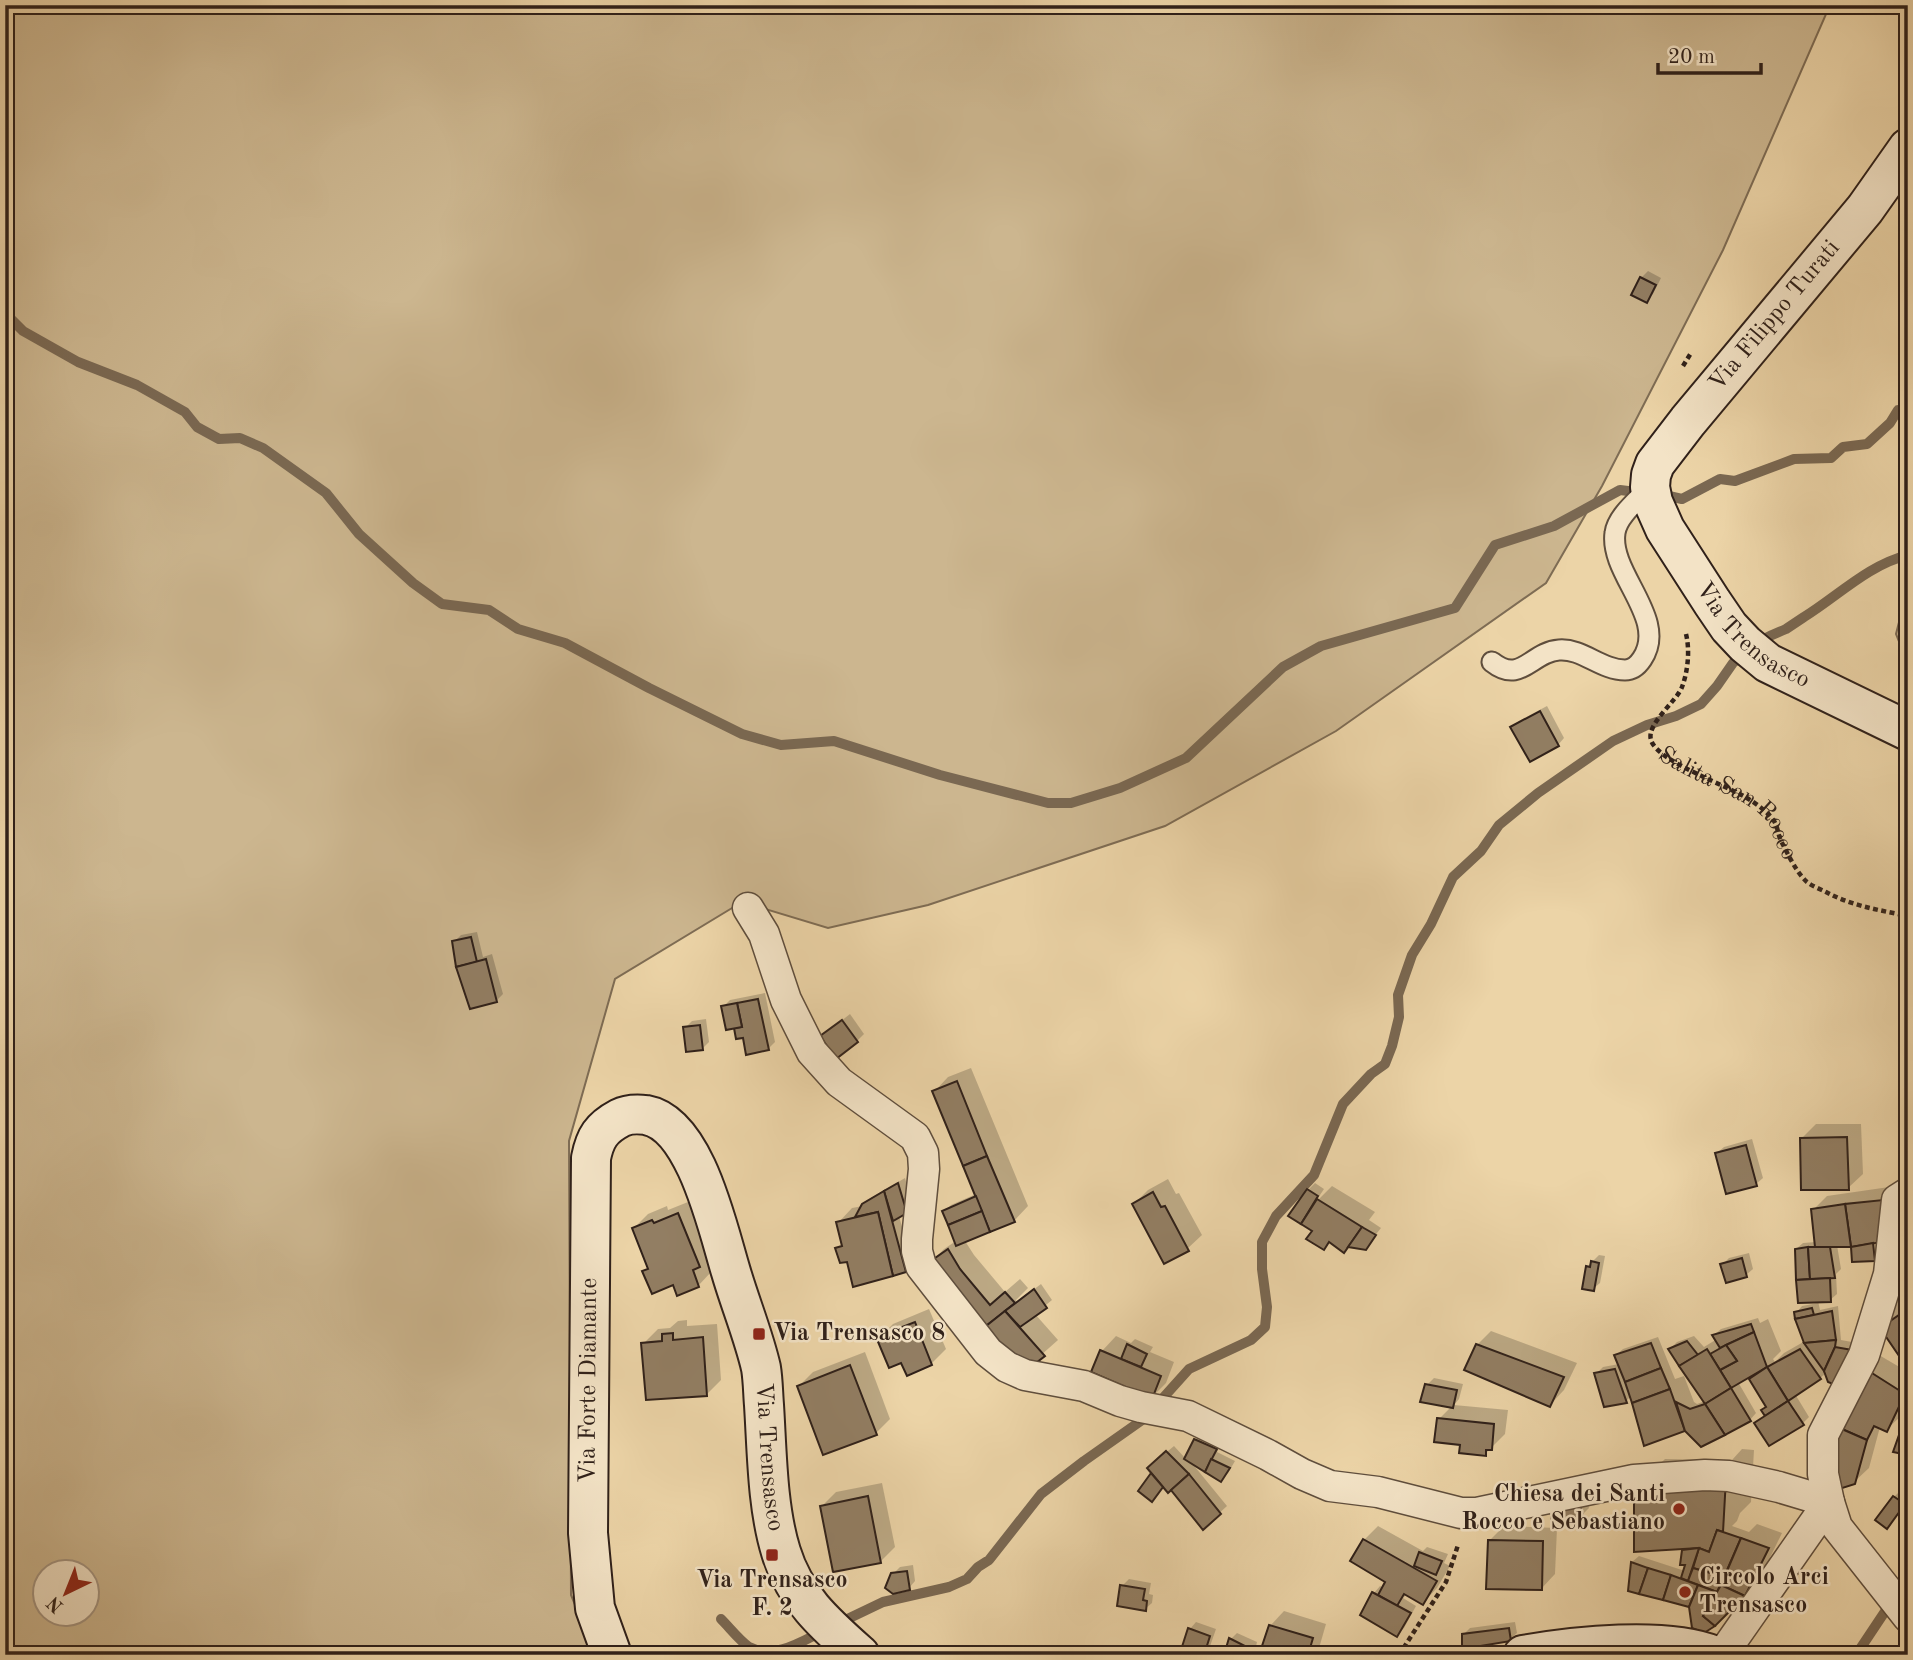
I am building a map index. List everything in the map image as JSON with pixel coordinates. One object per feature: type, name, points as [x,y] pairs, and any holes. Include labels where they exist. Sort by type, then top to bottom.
[{"type":"main road","name":"Via Filippo Turati","points":[[1641,497],[1656,464],[1688,421],[1865,209],[1908,148]]},
{"type":"main road","name":"Via Trensasco","points":[[1641,497],[1653,502],[1665,529],[1718,611],[1745,644],[1768,663],[1908,731]]},
{"type":"main road","name":"Via Trensasco","points":[[624,1115],[652,1116],[664,1124],[684,1143],[701,1176],[761,1369],[773,1520],[781,1552],[793,1581],[810,1607],[860,1655]]},
{"type":"main road","name":"Via Forte Diamante","points":[[612,1655],[595,1608],[588,1533],[591,1158],[594,1142],[603,1130],[624,1115]]},
{"type":"main road","points":[[1523,1655],[1611,1646],[1662,1645],[1713,1655]]},
{"type":"street","points":[[748,908],[764,934],[786,1000],[812,1052],[839,1082],[915,1137],[923,1153],[924,1168],[917,1239],[921,1266],[988,1352],[1007,1367],[1025,1375],[1084,1386],[1141,1407],[1188,1416],[1330,1486],[1378,1492],[1461,1513],[1477,1513],[1634,1480],[1705,1475],[1729,1476],[1829,1502]]},
{"type":"street","points":[[1908,1193],[1897,1200],[1889,1274],[1864,1355],[1823,1436],[1823,1474],[1837,1527],[1908,1617]]},
{"type":"street","points":[[1722,1655],[1829,1502]]},
{"type":"lane","points":[[1492,662],[1507,671],[1516,670],[1557,650],[1576,653],[1607,667],[1625,670],[1634,668],[1642,660],[1648,648],[1646,620],[1615,542],[1615,531],[1621,519],[1641,497]]},
{"type":"path","name":"Salita San Rocco","points":[[1685,629],[1688,655],[1683,685],[1650,731],[1650,740],[1654,747],[1663,756],[1748,798],[1762,808],[1775,822],[1779,839],[1808,883],[1843,901],[1864,908],[1908,916]]},
{"type":"path","points":[[1399,1655],[1446,1582],[1457,1547],[1477,1513]]},
{"type":"shaded area","points":[[5,5],[1830,5],[1723,250],[1602,486],[1546,583],[1336,731],[1165,826],[928,905],[828,928],[742,902],[615,979],[569,1141],[571,1595],[596,1655],[5,1655]]},
{"type":"shaded area","points":[[1908,587],[1908,664],[1896,634]]},
{"type":"building","points":[[1640,277],[1656,285],[1647,303],[1631,295]]},
{"type":"building","points":[[1540,711],[1559,746],[1530,762],[1510,727]]},
{"type":"building","points":[[471,937],[477,962],[456,967],[452,941]]},
{"type":"building","points":[[486,959],[497,1002],[470,1009],[456,967]]},
{"type":"building","points":[[758,999],[769,1050],[746,1055],[743,1038],[736,1039],[734,1028],[742,1027],[737,1003]]},
{"type":"building","points":[[737,1003],[742,1027],[726,1030],[721,1006]]},
{"type":"building","points":[[842,1020],[858,1042],[836,1059],[820,1036]]},
{"type":"building","points":[[700,1025],[703,1050],[686,1052],[683,1027]]},
{"type":"building","points":[[957,1081],[987,1156],[963,1166],[932,1091]]},
{"type":"building","points":[[1847,1137],[1849,1190],[1801,1190],[1800,1138]]},
{"type":"building","points":[[1746,1145],[1757,1186],[1726,1194],[1715,1153]]},
{"type":"building","points":[[987,1156],[1015,1222],[990,1232],[963,1166]]},
{"type":"building","points":[[898,1183],[907,1213],[893,1221],[884,1191]]},
{"type":"building","points":[[1307,1189],[1318,1196],[1301,1224],[1288,1216]]},
{"type":"building","points":[[884,1191],[906,1272],[893,1276],[878,1212],[855,1217],[862,1204]]},
{"type":"building","points":[[1153,1192],[1161,1207],[1165,1206],[1189,1251],[1164,1264],[1132,1204]]},
{"type":"building","points":[[976,1196],[982,1211],[948,1225],[942,1211]]},
{"type":"building","points":[[1317,1199],[1362,1227],[1344,1253],[1329,1242],[1324,1250],[1306,1239],[1312,1231],[1301,1224]]},
{"type":"building","points":[[1883,1200],[1882,1242],[1851,1247],[1845,1204]]},
{"type":"building","points":[[1845,1204],[1851,1247],[1815,1247],[1811,1209]]},
{"type":"building","points":[[982,1211],[990,1232],[956,1246],[948,1225]]},
{"type":"building","points":[[878,1212],[893,1276],[853,1287],[847,1262],[840,1263],[835,1248],[842,1246],[836,1222]]},
{"type":"building","points":[[678,1213],[700,1267],[693,1270],[699,1287],[677,1296],[673,1285],[652,1294],[642,1271],[648,1269],[632,1228]]},
{"type":"building","points":[[1362,1227],[1376,1235],[1366,1250],[1348,1247]]},
{"type":"building","points":[[1873,1243],[1875,1261],[1852,1262],[1851,1247]]},
{"type":"building","points":[[1808,1247],[1810,1279],[1796,1280],[1795,1249]]},
{"type":"building","points":[[1808,1247],[1830,1247],[1835,1278],[1810,1279]]},
{"type":"building","points":[[948,1249],[960,1269],[990,1305],[1005,1292],[1015,1303],[981,1330],[928,1263]]},
{"type":"building","points":[[1742,1258],[1747,1277],[1726,1283],[1720,1264]]},
{"type":"building","points":[[1591,1261],[1599,1263],[1594,1291],[1582,1289],[1586,1266],[1590,1267]]},
{"type":"building","points":[[1830,1278],[1831,1302],[1798,1303],[1796,1280]]},
{"type":"building","points":[[1034,1289],[1047,1308],[1020,1327],[1005,1311]]},
{"type":"building","points":[[1812,1308],[1814,1315],[1795,1319],[1794,1312]]},
{"type":"building","points":[[1005,1311],[1045,1356],[1032,1366],[1013,1367],[981,1330]]},
{"type":"building","points":[[1832,1311],[1836,1340],[1804,1343],[1795,1319]]},
{"type":"building","points":[[1899,1315],[1908,1329],[1908,1369],[1880,1328]]},
{"type":"building","points":[[915,1322],[932,1365],[907,1376],[901,1363],[889,1368],[876,1337]]},
{"type":"building","points":[[1751,1324],[1754,1332],[1720,1348],[1712,1335]]},
{"type":"building","points":[[1754,1332],[1767,1367],[1731,1388],[1720,1370],[1737,1361],[1726,1345]]},
{"type":"building","points":[[673,1333],[673,1340],[703,1337],[707,1396],[646,1400],[641,1343],[662,1341],[662,1334]]},
{"type":"building","points":[[1836,1340],[1835,1347],[1824,1371],[1804,1343]]},
{"type":"building","points":[[1687,1341],[1698,1355],[1679,1366],[1668,1349]]},
{"type":"building","points":[[1651,1343],[1661,1368],[1625,1382],[1614,1355]]},
{"type":"building","points":[[1127,1344],[1147,1354],[1141,1367],[1121,1359]]},
{"type":"building","points":[[1476,1344],[1564,1377],[1550,1407],[1464,1370]]},
{"type":"building","points":[[1726,1345],[1737,1361],[1720,1370],[1710,1354]]},
{"type":"building","points":[[1835,1347],[1858,1351],[1838,1386],[1828,1382],[1824,1371]]},
{"type":"building","points":[[1707,1349],[1731,1388],[1705,1404],[1679,1366]]},
{"type":"building","points":[[1800,1349],[1821,1379],[1788,1401],[1767,1367]]},
{"type":"building","points":[[1100,1350],[1161,1376],[1152,1399],[1091,1372]]},
{"type":"building","points":[[850,1365],[877,1435],[823,1455],[797,1386]]},
{"type":"building","points":[[1767,1367],[1788,1401],[1765,1416],[1761,1410],[1766,1407],[1749,1379]]},
{"type":"building","points":[[1661,1368],[1670,1389],[1632,1403],[1625,1382]]},
{"type":"building","points":[[1864,1368],[1905,1394],[1887,1432],[1874,1426],[1867,1440],[1835,1426]]},
{"type":"building","points":[[1615,1369],[1627,1403],[1604,1407],[1594,1373]]},
{"type":"building","points":[[1425,1384],[1457,1390],[1453,1408],[1420,1402]]},
{"type":"building","points":[[1731,1388],[1751,1421],[1725,1435],[1705,1404]]},
{"type":"building","points":[[1670,1389],[1685,1431],[1644,1446],[1632,1403]]},
{"type":"building","points":[[1788,1401],[1804,1425],[1769,1446],[1754,1423]]},
{"type":"building","points":[[1676,1402],[1690,1409],[1705,1404],[1725,1435],[1701,1447],[1685,1431]]},
{"type":"building","points":[[1437,1418],[1494,1424],[1492,1450],[1486,1450],[1486,1456],[1459,1453],[1460,1445],[1434,1442]]},
{"type":"building","points":[[1905,1418],[1908,1419],[1908,1455],[1893,1452]]},
{"type":"building","points":[[1835,1426],[1867,1440],[1855,1484],[1836,1490]]},
{"type":"building","points":[[1194,1439],[1217,1449],[1205,1472],[1184,1459]]},
{"type":"building","points":[[1166,1451],[1189,1474],[1168,1493],[1147,1468]]},
{"type":"building","points":[[1211,1459],[1230,1468],[1221,1482],[1205,1472]]},
{"type":"building","points":[[1151,1473],[1163,1487],[1152,1502],[1138,1491]]},
{"type":"building","points":[[1189,1474],[1221,1514],[1203,1530],[1171,1490]]},
{"type":"building","name":"Chiesa dei Santi Rocco e Sebastiano","points":[[1726,1478],[1723,1532],[1717,1530],[1709,1552],[1699,1548],[1634,1552],[1634,1487]]},
{"type":"building","points":[[868,1496],[881,1563],[833,1572],[820,1506]]},
{"type":"building","points":[[1893,1496],[1905,1504],[1887,1529],[1875,1520]]},
{"type":"building","points":[[1578,1498],[1583,1516],[1552,1521],[1549,1504]]},
{"type":"building","points":[[1717,1530],[1741,1538],[1724,1577],[1693,1568],[1699,1548],[1709,1552]]},
{"type":"building","points":[[1741,1538],[1769,1548],[1745,1596],[1721,1585]]},
{"type":"building","points":[[1363,1539],[1437,1581],[1423,1605],[1404,1594],[1397,1606],[1378,1595],[1385,1582],[1350,1561]]},
{"type":"building","points":[[1488,1540],[1543,1541],[1542,1590],[1486,1589]]},
{"type":"building","points":[[1699,1548],[1688,1581],[1681,1578],[1685,1565],[1680,1565],[1682,1550]]},
{"type":"building","points":[[1419,1552],[1442,1561],[1436,1575],[1414,1566]]},
{"type":"building","points":[[1631,1562],[1648,1568],[1639,1594],[1628,1591]]},
{"type":"building","points":[[1648,1568],[1671,1575],[1663,1600],[1639,1594]]},
{"type":"building","points":[[1693,1568],[1724,1577],[1717,1592],[1688,1581]]},
{"type":"building","points":[[907,1571],[910,1590],[893,1594],[885,1588],[891,1573]]},
{"type":"building","points":[[1671,1575],[1698,1585],[1689,1607],[1663,1600]]},
{"type":"building","points":[[1120,1585],[1145,1589],[1143,1600],[1147,1601],[1146,1611],[1117,1606]]},
{"type":"building","points":[[1698,1585],[1717,1592],[1703,1616],[1715,1626],[1704,1633],[1692,1628],[1689,1607]]},
{"type":"building","points":[[1721,1585],[1745,1596],[1715,1626],[1703,1616]]},
{"type":"building","points":[[1372,1592],[1411,1613],[1397,1637],[1360,1615]]},
{"type":"building","points":[[1269,1625],[1313,1638],[1308,1655],[1259,1655]]},
{"type":"building","points":[[1188,1628],[1210,1636],[1204,1655],[1180,1653]]},
{"type":"building","points":[[1509,1628],[1511,1641],[1462,1649],[1462,1634]]},
{"type":"building","points":[[1229,1638],[1251,1649],[1250,1655],[1224,1655]]},
{"type":"waterway","points":[[5,313],[23,331],[78,362],[137,385],[185,412],[197,427],[219,439],[240,438],[263,448],[326,493],[359,534],[413,583],[442,604],[489,610],[518,629],[565,643],[742,734],[781,745],[834,741],[940,775],[1048,803],[1071,803],[1120,788],[1186,758],[1283,667],[1321,646],[1455,608],[1495,545],[1554,526],[1620,490],[1644,493]]},
{"type":"waterway","points":[[1660,494],[1682,499],[1720,479],[1735,481],[1794,459],[1831,458],[1843,447],[1867,444],[1890,423],[1898,410],[1908,410]]},
{"type":"waterway","points":[[1757,644],[1817,609],[1866,573],[1908,555]]},
{"type":"waterway","points":[[837,1624],[883,1602],[949,1587],[967,1579],[989,1560],[1041,1494],[1145,1418],[1189,1369],[1251,1340],[1265,1327],[1267,1307],[1262,1242],[1276,1216],[1314,1175],[1343,1104],[1371,1074],[1385,1064],[1399,1017],[1398,995],[1412,955],[1431,924],[1453,877],[1481,851],[1499,825],[1538,793],[1613,741],[1701,704],[1733,663],[1744,654]]},
{"type":"waterway","points":[[1856,1655],[1886,1610],[1896,1607]]},
{"type":"waterway","points":[[721,1619],[749,1647],[768,1652],[787,1648],[823,1631]]},
{"type":"place","name":"Via Trensasco 8","points":[[759,1334]]},
{"type":"place","name":"Chiesa dei Santi Rocco e Sebastiano","points":[[1679,1509]]},
{"type":"place","name":"Via Trensasco F. 2","points":[[772,1555]]},
{"type":"place","name":"Circolo Arci Trensasco","points":[[1685,1592]]}]
